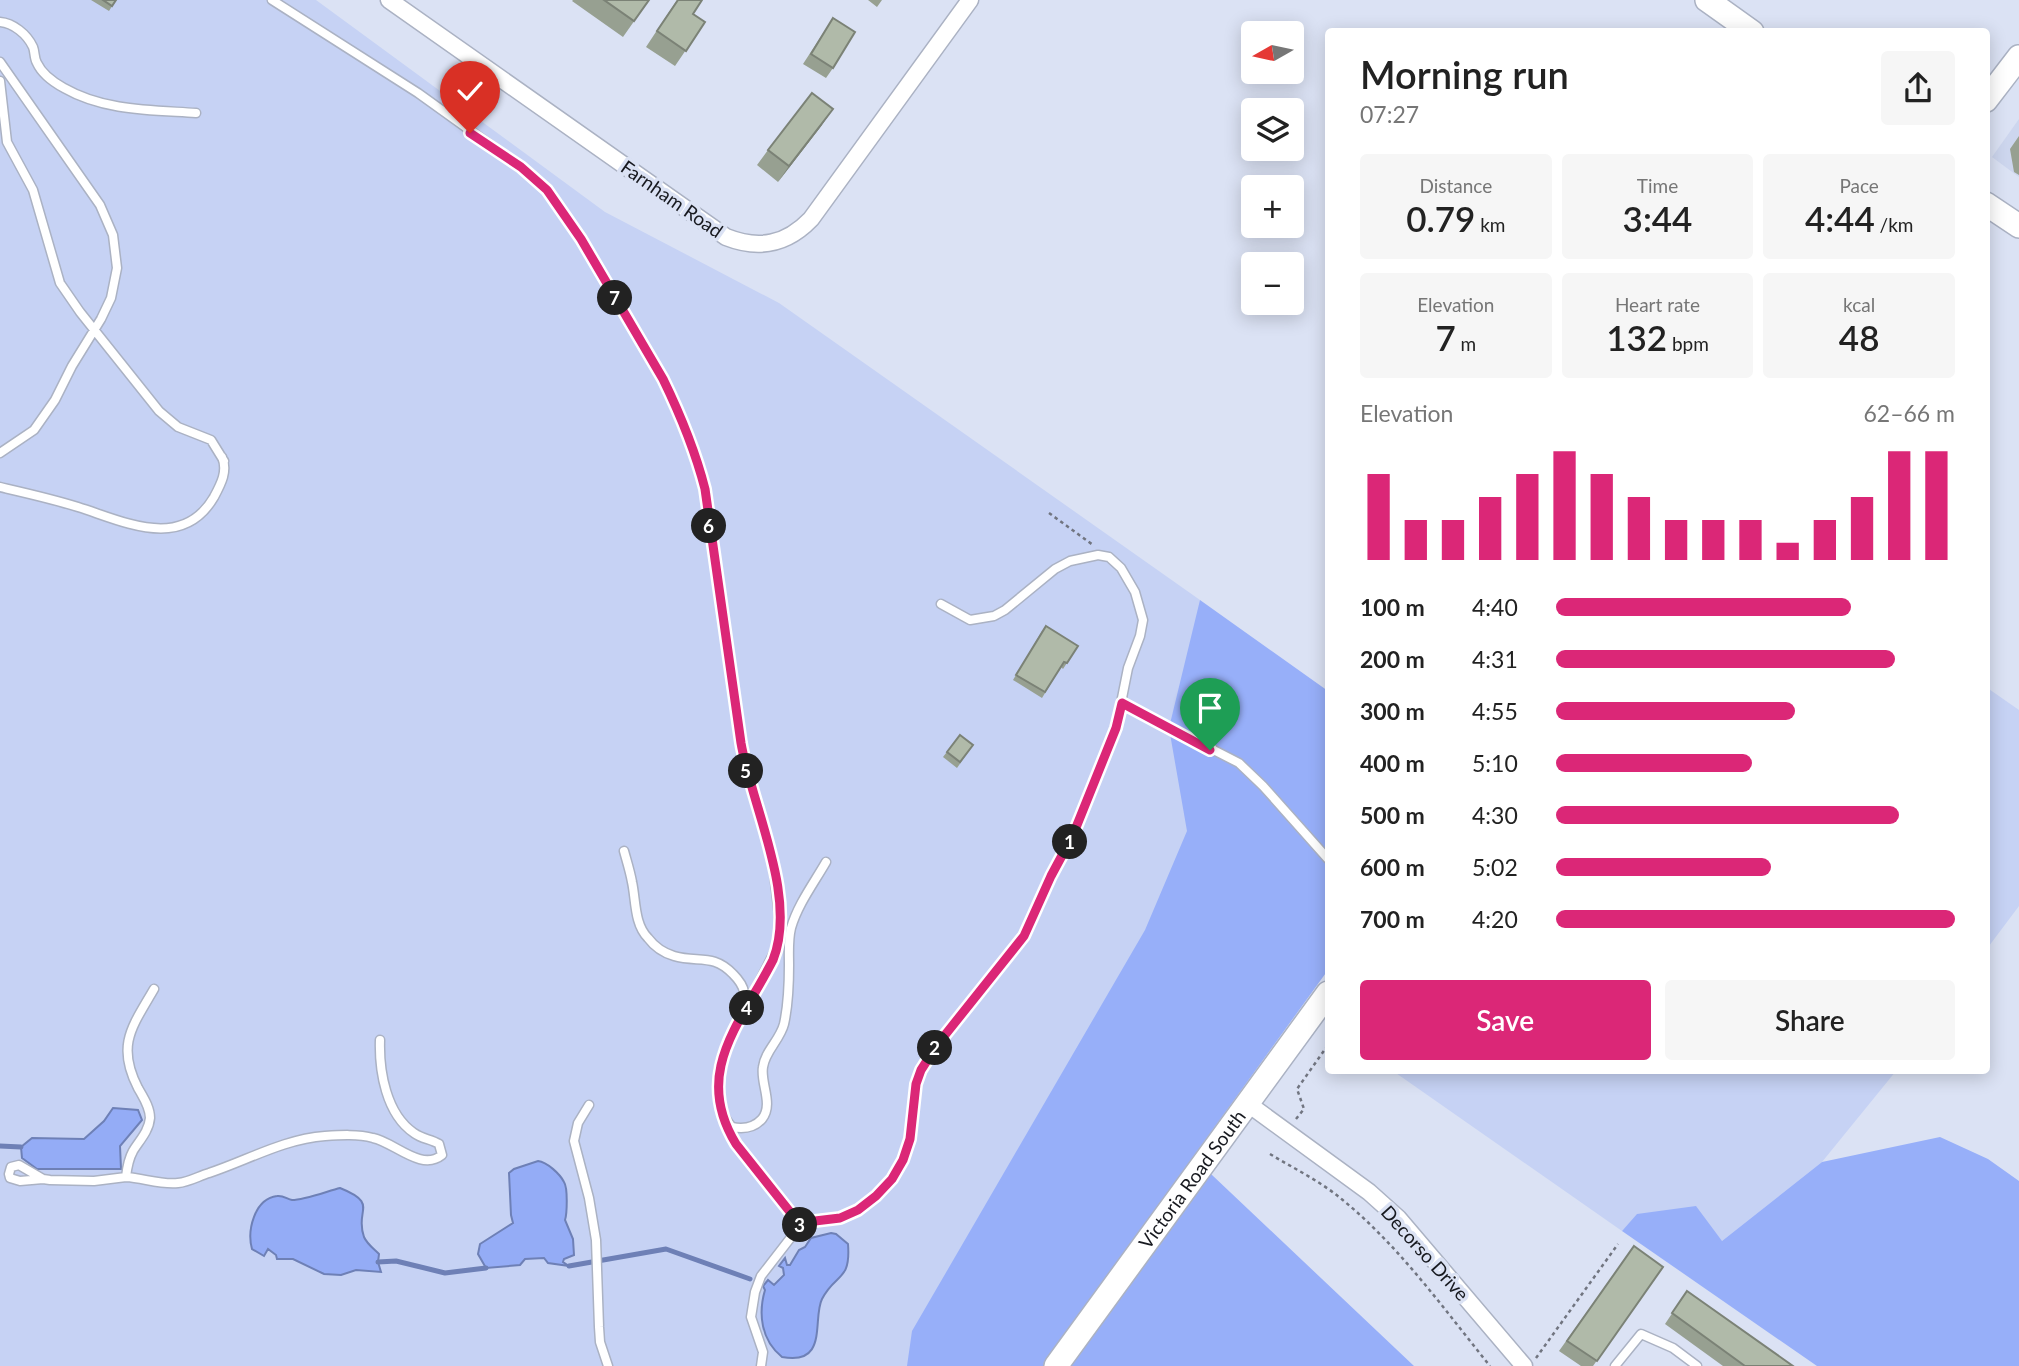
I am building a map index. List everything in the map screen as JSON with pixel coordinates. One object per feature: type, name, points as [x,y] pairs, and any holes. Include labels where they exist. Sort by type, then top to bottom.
[{"type":"main road","points":[[1707,0],[1746,28]]},
{"type":"main road","points":[[1990,95],[2019,58]]},
{"type":"main road","points":[[1990,207],[2019,226]]},
{"type":"main road","name":"Victoria Road South","points":[[1056,1366],[1325,997]]},
{"type":"street","name":"Farnham Road","points":[[389,0],[726,237],[757,245],[772,243],[799,232],[811,219],[970,0]]},
{"type":"street","name":"Decorso Drive","points":[[1247,1103],[1369,1192],[1398,1218],[1524,1366]]},
{"type":"lane","points":[[272,0],[418,93],[470,133],[521,167],[547,190],[581,239],[675,402],[705,489],[746,769],[765,828],[777,886],[779,943],[721,1059],[718,1096],[723,1114],[732,1127],[750,1127],[761,1120],[766,1111],[762,1071],[765,1058],[775,1045],[784,1024],[791,930],[808,892],[826,862]]},
{"type":"lane","points":[[0,22],[16,27],[25,36],[33,47],[36,62],[44,75],[63,88],[89,100],[111,106],[196,113]]},
{"type":"lane","points":[[0,62],[100,205],[108,220],[116,250],[115,283],[111,298],[94,330],[42,420],[34,430],[0,453]]},
{"type":"lane","points":[[0,81],[8,142],[33,190],[55,270],[66,293],[159,411],[178,427],[211,440],[224,461]]},
{"type":"lane","points":[[0,488],[66,503],[130,525],[148,529],[166,528],[192,519],[210,504],[225,472],[224,461],[213,431]]},
{"type":"lane","points":[[761,1366],[763,1352],[751,1317],[761,1276],[802,1227],[815,1221],[840,1218],[858,1210],[892,1179],[903,1160],[910,1139],[916,1084],[921,1070],[937,1045],[1024,936],[1073,835],[1116,728],[1128,668],[1143,620],[1141,608],[1127,578],[1109,557],[1098,555],[1070,561],[1042,578],[1013,604],[994,616],[970,620],[941,604]]},
{"type":"lane","points":[[1122,703],[1239,763],[1325,856]]},
{"type":"lane","points":[[624,851],[635,907],[646,936],[674,956],[707,959],[726,967],[742,987],[745,1010]]},
{"type":"lane","points":[[125,1177],[132,1154],[150,1121],[146,1103],[128,1065],[128,1035],[155,989]]},
{"type":"lane","points":[[43,1179],[94,1181],[125,1177],[171,1183],[185,1182],[281,1144],[322,1136],[371,1137],[428,1161],[437,1159],[442,1156],[439,1144],[412,1132],[399,1118],[392,1104],[382,1077],[380,1040]]},
{"type":"lane","points":[[589,1105],[578,1123],[574,1141],[589,1198],[597,1254],[600,1342],[608,1366]]},
{"type":"lane","points":[[1615,1366],[1641,1334],[1672,1348],[1693,1365]]},
{"type":"path","points":[[1049,513],[1109,557]]},
{"type":"path","points":[[1296,1119],[1304,1109],[1297,1089],[1325,1049]]},
{"type":"path","points":[[723,1114],[736,1144],[802,1227]]},
{"type":"path","points":[[1270,1154],[1337,1195],[1367,1222],[1402,1259],[1490,1366]]},
{"type":"path","points":[[1530,1366],[1618,1244]]},
{"type":"shaded area","points":[[0,0],[316,0],[605,212],[779,303],[1200,600],[1216,826],[931,1366],[0,1366]]},
{"type":"shaded area","points":[[2019,119],[2019,177],[1992,157]]},
{"type":"shaded area","points":[[1200,600],[1325,689],[1325,974],[1193,1157],[1414,1366],[907,1366],[912,1331],[1145,930],[1187,831],[1169,728]]},
{"type":"shaded area","points":[[1990,690],[2019,710],[2019,906],[1990,945]]},
{"type":"shaded area","points":[[1397,1074],[1894,1074],[1822,1162],[1722,1241],[1638,1214],[1622,1231]]},
{"type":"shaded area","points":[[113,1108],[138,1110],[142,1120],[120,1146],[121,1169],[37,1169],[22,1158],[21,1147],[32,1138],[84,1139],[104,1121]]},
{"type":"shaded area","points":[[1940,1137],[1988,1159],[2019,1181],[2019,1366],[1817,1366],[1622,1231],[1637,1214],[1696,1206],[1722,1241],[1822,1162]]},
{"type":"shaded area","points":[[538,1161],[553,1169],[565,1185],[565,1220],[573,1239],[574,1255],[563,1262],[569,1266],[548,1263],[544,1258],[525,1259],[520,1265],[486,1268],[478,1254],[480,1244],[513,1223],[509,1173]]},
{"type":"shaded area","points":[[340,1188],[363,1203],[364,1237],[379,1254],[381,1272],[356,1270],[341,1275],[324,1274],[293,1259],[277,1259],[268,1249],[264,1256],[252,1249],[254,1217],[269,1198],[279,1196],[297,1200]]},
{"type":"shaded area","points":[[831,1233],[848,1244],[845,1271],[822,1299],[813,1348],[807,1355],[797,1358],[782,1357],[770,1343],[763,1326],[763,1286],[768,1280],[774,1285],[784,1275],[783,1268],[779,1266],[785,1258],[787,1265],[790,1265],[799,1250],[805,1247],[811,1238]]},
{"type":"building","points":[[103,0],[116,0],[112,6]]},
{"type":"building","points":[[604,0],[649,0],[634,21]]},
{"type":"building","points":[[678,0],[702,0],[693,14],[705,22],[686,51],[657,31]]},
{"type":"building","points":[[833,18],[855,32],[833,68],[811,54]]},
{"type":"building","points":[[812,93],[833,109],[789,166],[768,150]]},
{"type":"building","points":[[1046,626],[1078,646],[1045,692],[1016,675]]},
{"type":"building","points":[[960,735],[973,745],[960,762],[947,752]]},
{"type":"building","points":[[1634,1246],[1663,1267],[1597,1361],[1567,1341]]},
{"type":"building","points":[[1687,1291],[1793,1366],[1745,1366],[1672,1313]]},
{"type":"waterway","points":[[0,1146],[21,1147]]},
{"type":"waterway","points":[[569,1266],[666,1249],[750,1279]]},
{"type":"waterway","points":[[378,1262],[396,1261],[445,1273],[486,1268]]},
{"type":"route","points":[[470,133],[536,179],[560,206],[663,379],[675,402],[700,468],[741,743],[751,789],[772,855],[780,924],[779,943],[773,960],[721,1059],[718,1096],[736,1144],[802,1227],[815,1221],[840,1218],[858,1210],[892,1179],[903,1160],[910,1139],[916,1084],[921,1070],[937,1045],[1024,936],[1073,835],[1116,728],[1122,703],[1210,750]]}]
